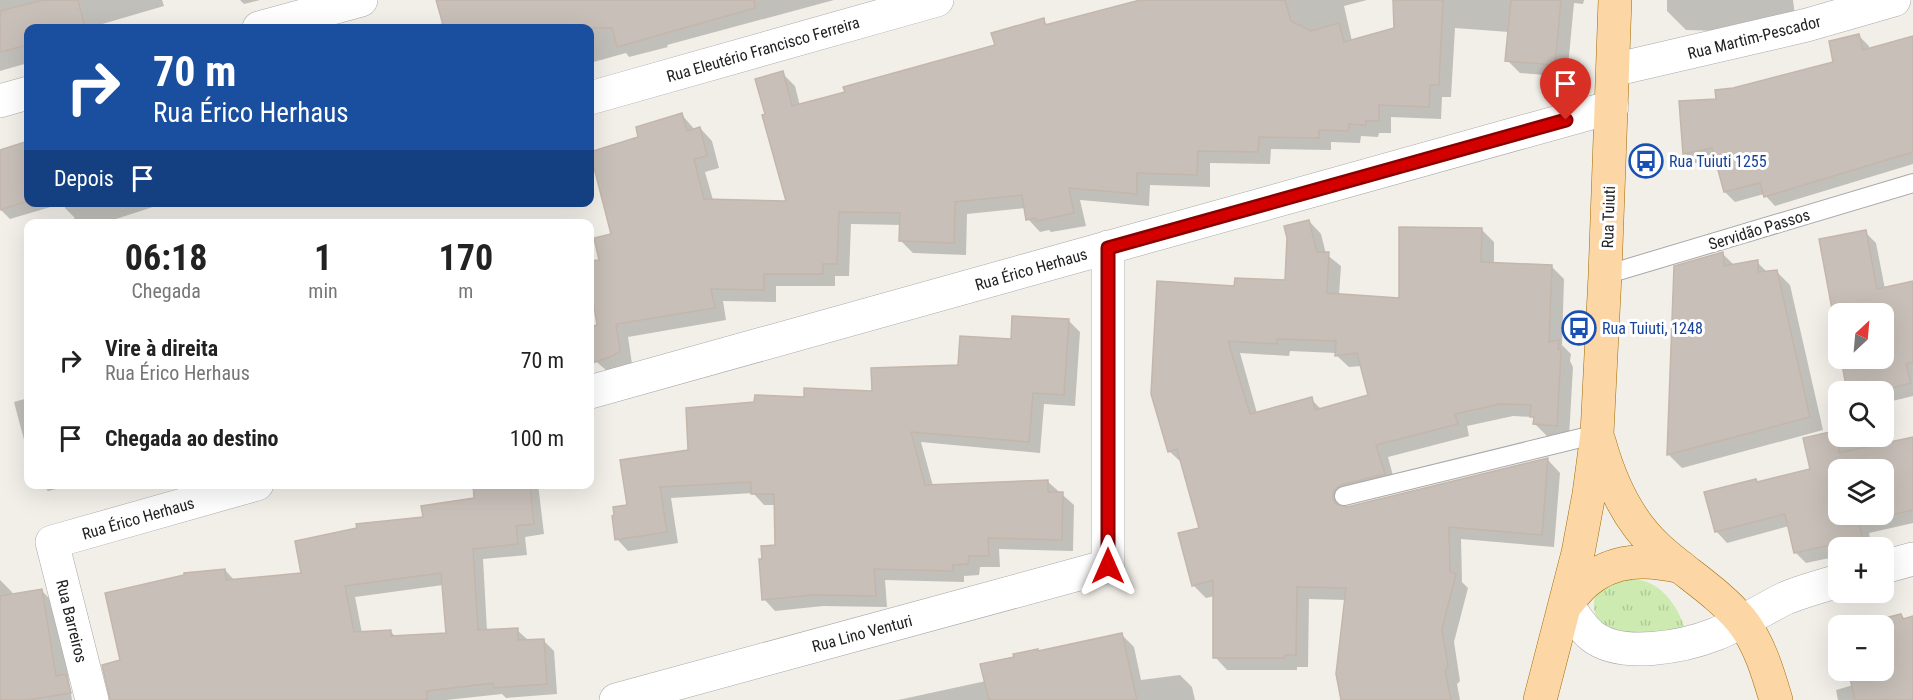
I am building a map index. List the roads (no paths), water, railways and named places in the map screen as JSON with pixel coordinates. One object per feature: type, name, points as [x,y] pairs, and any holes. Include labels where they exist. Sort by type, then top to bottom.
[{"type":"main road","name":"Rua Tuiuti","points":[[1540,700],[1567,603],[1578,553],[1597,434],[1615,0]]},
{"type":"main road","name":"Rua Tuiuti","points":[[1597,434],[1606,466],[1619,496],[1636,523],[1656,547],[1708,589],[1742,621],[1759,650],[1776,700]]},
{"type":"main road","points":[[1567,603],[1587,581],[1614,566],[1636,561],[1659,562],[1681,567]]},
{"type":"street","points":[[274,24],[361,0]]},
{"type":"street","name":"Rua Eleutério Francisco Ferreira","points":[[594,98],[937,0]]},
{"type":"street","name":"Rua Martim-Pescador","points":[[1613,70],[1807,25],[1894,0]]},
{"type":"street","points":[[0,101],[24,94]]},
{"type":"street","name":"Rua Érico Herhaus","points":[[594,391],[1612,107]]},
{"type":"street","name":"Rua Lino Venturi","points":[[616,700],[1108,566],[1108,248]]},
{"type":"street","name":"Rua Érico Herhaus","points":[[52,542],[239,489]]},
{"type":"street","name":"Rua Barreiros","points":[[52,542],[92,700]]},
{"type":"street","points":[[1894,564],[1913,559]]},
{"type":"street","points":[[1567,603],[1580,624],[1593,637],[1610,646],[1633,650],[1682,644],[1716,634],[1787,598],[1828,585]]},
{"type":"lane","name":"Servidão Passos","points":[[1605,275],[1913,183]]},
{"type":"lane","points":[[1344,496],[1597,434]]},
{"type":"place","name":"Rua Tuiuti 1255","points":[[1646,161]]},
{"type":"place","name":"Rua Tuiuti, 1248","points":[[1579,328]]}]
